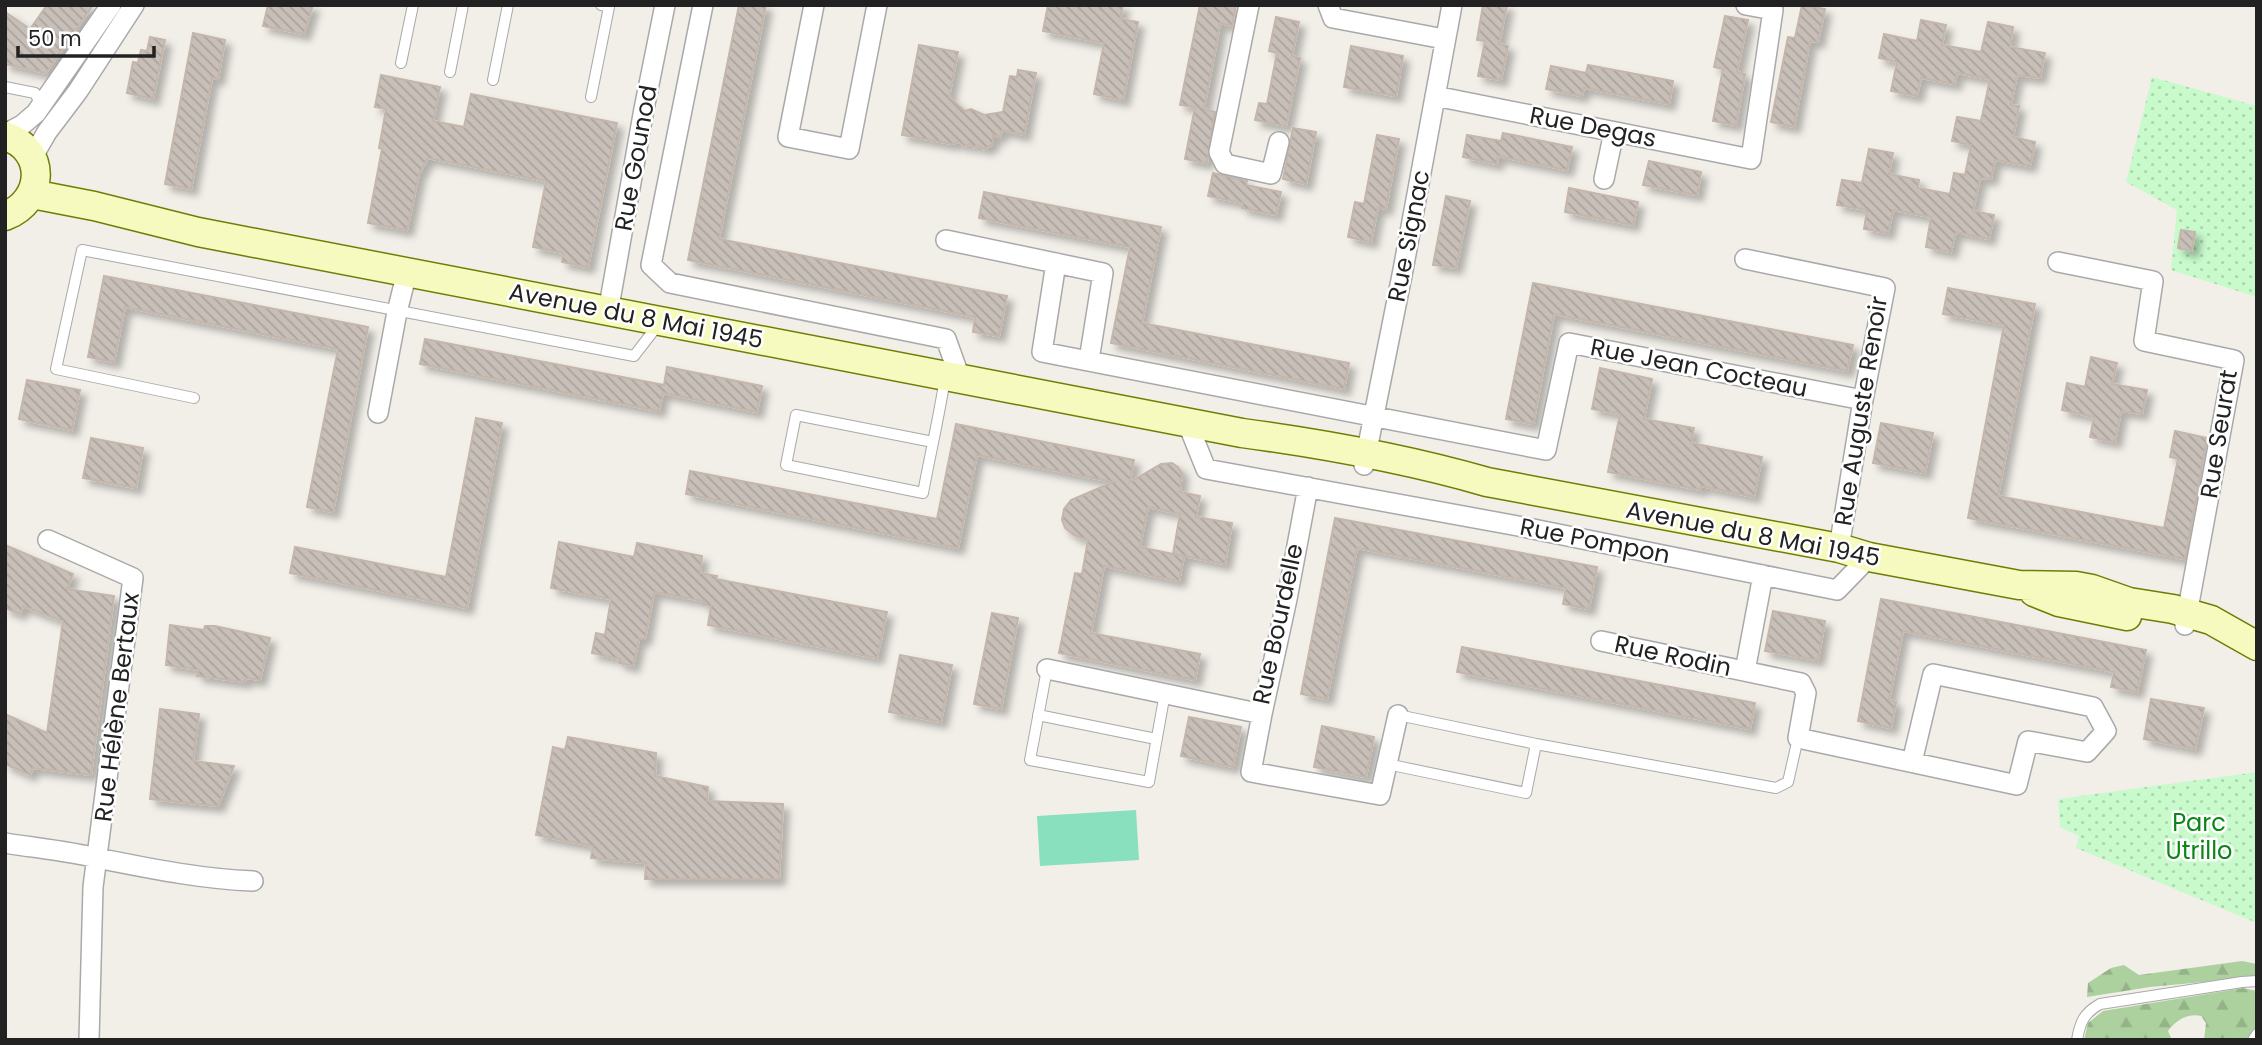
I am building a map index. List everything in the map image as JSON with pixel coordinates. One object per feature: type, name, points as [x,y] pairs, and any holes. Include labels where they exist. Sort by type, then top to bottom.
[{"type":"main road","points":[[5,135],[21,143],[32,158],[36,170],[32,194],[17,211],[5,216]]},
{"type":"main road","name":"Avenue du 8 Mai 1945","points":[[32,194],[94,206],[198,232],[1242,433],[1294,453],[1435,467],[1487,482],[1839,548],[1869,557],[2019,585],[2074,606],[2211,620],[2257,646]]},
{"type":"main road","name":"Avenue du 8 Mai 1945","points":[[2186,619],[2257,664]]},
{"type":"street","points":[[5,135],[22,125],[41,105],[111,5]]},
{"type":"street","points":[[32,158],[134,5]]},
{"type":"street","name":"Rue Gounod","points":[[608,312],[665,5]]},
{"type":"street","points":[[703,5],[651,265],[670,283],[946,339],[953,377]]},
{"type":"street","points":[[814,5],[788,137],[849,149],[877,5]]},
{"type":"street","points":[[1249,5],[1219,152],[1224,164],[1271,174],[1279,142]]},
{"type":"street","points":[[1328,5],[1333,18],[1444,39]]},
{"type":"street","name":"Rue Signac","points":[[1365,460],[1452,5]]},
{"type":"street","name":"Rue Degas","points":[[1435,96],[1751,159],[1773,10],[1746,5]]},
{"type":"street","points":[[1604,179],[1614,132]]},
{"type":"street","points":[[946,240],[1103,273],[1089,360]]},
{"type":"street","name":"Rue Auguste Renoir","points":[[1745,259],[1885,288],[1863,400],[1839,548]]},
{"type":"street","name":"Rue Seurat","points":[[2058,262],[2153,281],[2144,341],[2234,360],[2186,619]]},
{"type":"street","points":[[1056,263],[1042,352],[1374,416]]},
{"type":"street","points":[[379,413],[407,272]]},
{"type":"street","name":"Rue Jean Cocteau","points":[[1374,416],[1546,450],[1569,343],[1863,400]]},
{"type":"street","name":"Rue Pompon","points":[[1187,422],[1206,469],[1837,590],[1869,557]]},
{"type":"street","name":"Rue Bourdelle","points":[[1047,669],[1262,714],[1308,487]]},
{"type":"street","name":"Rue Hélène Bertaux","points":[[48,540],[134,578],[93,887],[89,1040]]},
{"type":"street","name":"Rue Rodin","points":[[1745,671],[1763,575]]},
{"type":"street","name":"Rue Rodin","points":[[1601,641],[1801,683],[1806,693],[1798,738]]},
{"type":"street","points":[[1798,738],[2017,785],[2028,740],[2087,752],[2106,731],[2094,707],[1933,674],[1912,762]]},
{"type":"street","points":[[1262,714],[1251,772],[1380,795],[1398,715]]},
{"type":"street","points":[[5,843],[221,880],[253,881]]},
{"type":"lane","points":[[401,63],[413,5]]},
{"type":"lane","points":[[450,72],[463,5]]},
{"type":"lane","points":[[493,80],[508,5]]},
{"type":"lane","points":[[591,97],[609,7],[601,5]]},
{"type":"lane","points":[[5,87],[34,93],[41,105]]},
{"type":"lane","points":[[194,398],[55,369],[82,250],[634,356],[660,322]]},
{"type":"lane","points":[[933,442],[796,415],[786,465],[923,493],[933,442],[953,377]]},
{"type":"lane","points":[[1047,669],[1030,760],[1149,782],[1165,694]]},
{"type":"lane","points":[[1038,715],[1156,739]]},
{"type":"lane","points":[[1398,715],[1536,744],[1776,788],[1788,782],[1798,738]]},
{"type":"lane","points":[[1387,764],[1526,793],[1536,744]]},
{"type":"lane","points":[[2077,1040],[2082,1019],[2088,1011],[2100,1004],[2257,981]]},
{"type":"lane","points":[[2253,1040],[2257,1034]]},
{"type":"green space","points":[[2152,77],[2257,106],[2257,297],[2171,270],[2177,210],[2126,182]]},
{"type":"green space","name":"Parc Utrillo","points":[[2257,772],[2257,923],[2076,848],[2079,836],[2060,827],[2058,799]]},
{"type":"green space","points":[[1136,810],[1139,860],[1040,866],[1037,816]]},
{"type":"green space","points":[[2242,961],[2257,964],[2257,977],[2150,987],[2087,997],[2088,983],[2111,968],[2124,965],[2139,975]]},
{"type":"green space","points":[[2243,988],[2257,991],[2257,1026],[2247,1040],[2204,1040],[2206,1023],[2201,1016],[2196,1015],[2183,1018],[2175,1024],[2168,1031],[2171,1038],[2169,1040],[2084,1040],[2088,1023],[2103,1011]]},
{"type":"building","points":[[47,5],[93,5],[46,73],[5,64],[5,12],[30,29]]},
{"type":"building","points":[[268,5],[313,5],[304,34],[263,26]]},
{"type":"building","points":[[739,5],[766,5],[719,239],[1007,296],[999,336],[973,332],[975,317],[688,260]]},
{"type":"building","points":[[1048,5],[1123,5],[1120,19],[1138,22],[1123,100],[1094,94],[1104,43],[1043,31]]},
{"type":"building","points":[[1200,5],[1236,5],[1232,26],[1220,23],[1204,109],[1215,112],[1207,163],[1185,159],[1195,107],[1180,105]]},
{"type":"building","points":[[1483,5],[1507,5],[1499,44],[1508,46],[1501,80],[1478,76],[1485,41],[1477,40]]},
{"type":"building","points":[[1802,5],[1825,9],[1818,42],[1810,41],[1794,127],[1771,122],[1788,37],[1795,38]]},
{"type":"building","points":[[1725,16],[1748,20],[1737,72],[1745,74],[1736,125],[1713,121],[1723,69],[1714,67]]},
{"type":"building","points":[[1276,17],[1299,22],[1292,56],[1300,58],[1286,126],[1255,120],[1259,103],[1267,104],[1277,53],[1269,51]]},
{"type":"building","points":[[1921,20],[1946,25],[1942,45],[1981,52],[1988,22],[2013,27],[2010,47],[2045,53],[2040,78],[2017,75],[2011,105],[2019,106],[2013,137],[2035,142],[2030,166],[1995,160],[1991,179],[1980,178],[1973,211],[1994,215],[1989,239],[1956,232],[1951,252],[1926,247],[1931,217],[1893,210],[1888,233],[1864,229],[1867,210],[1837,205],[1842,180],[1862,183],[1869,149],[1893,153],[1889,174],[1919,180],[1918,188],[1950,194],[1954,173],[1965,175],[1971,145],[1952,141],[1957,117],[1981,121],[1990,79],[1957,73],[1955,84],[1921,78],[1917,96],[1891,91],[1897,62],[1879,58],[1884,34],[1917,41]]},
{"type":"building","points":[[193,33],[225,40],[218,79],[212,78],[191,189],[165,184]]},
{"type":"building","points":[[150,37],[165,40],[153,99],[127,93],[133,62],[138,63],[141,50],[147,51]]},
{"type":"building","points":[[919,45],[958,52],[949,97],[965,111],[971,109],[984,115],[1003,112],[1010,76],[1017,77],[1018,70],[1036,73],[1024,135],[1002,130],[1000,137],[993,135],[993,144],[984,149],[978,145],[964,146],[959,142],[952,144],[902,135]]},
{"type":"building","points":[[1351,46],[1403,56],[1396,96],[1344,87]]},
{"type":"building","points":[[1588,65],[1673,81],[1669,104],[1584,88],[1582,96],[1546,89],[1551,66],[1586,73]]},
{"type":"building","points":[[381,75],[440,87],[433,121],[464,127],[471,94],[617,123],[588,267],[562,262],[563,253],[533,247],[546,181],[428,158],[419,174],[407,230],[368,223],[382,149],[379,148],[386,109],[375,107]]},
{"type":"building","points":[[1293,128],[1316,132],[1306,184],[1283,179]]},
{"type":"building","points":[[1503,133],[1572,147],[1567,170],[1498,156],[1497,164],[1463,157],[1467,135],[1501,141]]},
{"type":"building","points":[[1377,135],[1399,139],[1386,209],[1378,207],[1371,242],[1348,237],[1355,202],[1364,204]]},
{"type":"building","points":[[1649,161],[1701,172],[1697,195],[1643,185]]},
{"type":"building","points":[[1213,173],[1247,181],[1246,185],[1281,192],[1276,215],[1242,208],[1243,203],[1208,196]]},
{"type":"building","points":[[1569,188],[1638,202],[1633,225],[1565,212]]},
{"type":"building","points":[[984,192],[1161,227],[1142,323],[1349,363],[1344,389],[1111,343],[1130,247],[979,218]]},
{"type":"building","points":[[1446,196],[1470,201],[1456,268],[1433,265]]},
{"type":"building","points":[[2181,230],[2195,232],[2192,251],[2178,248]]},
{"type":"building","points":[[104,276],[368,327],[333,512],[307,507],[338,349],[125,307],[114,362],[88,357]]},
{"type":"building","points":[[1533,283],[1853,345],[1847,371],[1554,314],[1533,424],[1506,419]]},
{"type":"building","points":[[1948,288],[2035,304],[1998,496],[2164,528],[2178,459],[2170,457],[2175,431],[2207,438],[2185,559],[1968,518],[2004,325],[1943,314]]},
{"type":"building","points":[[425,339],[664,385],[667,367],[762,386],[757,412],[663,393],[659,411],[420,364]]},
{"type":"building","points":[[2091,357],[2117,363],[2112,384],[2147,390],[2142,414],[2121,411],[2115,442],[2090,437],[2094,417],[2062,410],[2067,383],[2085,387]]},
{"type":"building","points":[[1600,368],[1652,379],[1644,419],[1694,428],[1691,443],[1762,457],[1754,497],[1608,472],[1620,414],[1592,409]]},
{"type":"building","points":[[27,380],[80,390],[72,430],[19,419]]},
{"type":"building","points":[[476,418],[502,423],[467,608],[290,573],[295,547],[446,577]]},
{"type":"building","points":[[1881,423],[1933,433],[1925,473],[1873,463]]},
{"type":"building","points":[[956,424],[1134,460],[1130,482],[1161,464],[1172,463],[1182,473],[1180,492],[1200,496],[1196,517],[1232,523],[1225,564],[1184,556],[1179,581],[1104,566],[1091,633],[1200,654],[1195,680],[1059,653],[1075,573],[1082,574],[1088,540],[1065,528],[1062,520],[1064,509],[1071,500],[1113,482],[977,455],[958,548],[686,494],[690,471],[937,519]],"holes":[[[1148,507],[1180,514],[1173,554],[1140,547]]]},
{"type":"building","points":[[91,438],[143,448],[136,488],[83,478]]},
{"type":"building","points":[[1335,518],[1597,567],[1589,609],[1563,604],[1566,588],[1357,548],[1327,699],[1301,694]]},
{"type":"building","points":[[559,542],[634,557],[637,543],[702,556],[700,573],[717,576],[716,579],[887,612],[877,658],[708,625],[711,606],[704,605],[704,601],[654,592],[645,639],[639,639],[633,666],[619,663],[620,659],[592,653],[596,633],[605,635],[611,599],[551,588]]},
{"type":"building","points":[[5,545],[73,574],[67,589],[114,596],[91,775],[33,768],[30,775],[5,764],[5,714],[47,733],[63,621],[23,606],[20,614],[5,608]]},
{"type":"building","points":[[1881,599],[2146,650],[2137,692],[2111,687],[2114,672],[1903,631],[1889,700],[1896,702],[1891,728],[1858,721]]},
{"type":"building","points":[[1773,611],[1825,621],[1818,660],[1765,651]]},
{"type":"building","points":[[992,613],[1018,618],[1001,709],[974,704]]},
{"type":"building","points":[[170,625],[204,630],[205,626],[215,626],[270,638],[260,680],[246,678],[245,682],[197,676],[199,670],[166,665]]},
{"type":"building","points":[[1462,647],[1755,703],[1750,729],[1457,672]]},
{"type":"building","points":[[900,655],[952,665],[941,722],[889,712]]},
{"type":"building","points":[[2151,699],[2204,708],[2195,749],[2144,739]]},
{"type":"building","points":[[160,709],[199,714],[193,761],[234,766],[218,806],[150,799]]},
{"type":"building","points":[[1189,717],[1241,727],[1233,767],[1181,756]]},
{"type":"building","points":[[1322,726],[1374,737],[1366,777],[1314,767]]},
{"type":"building","points":[[568,737],[656,753],[655,776],[708,787],[707,801],[783,804],[779,879],[645,879],[646,863],[591,858],[593,846],[536,835],[553,747],[565,750]]}]
